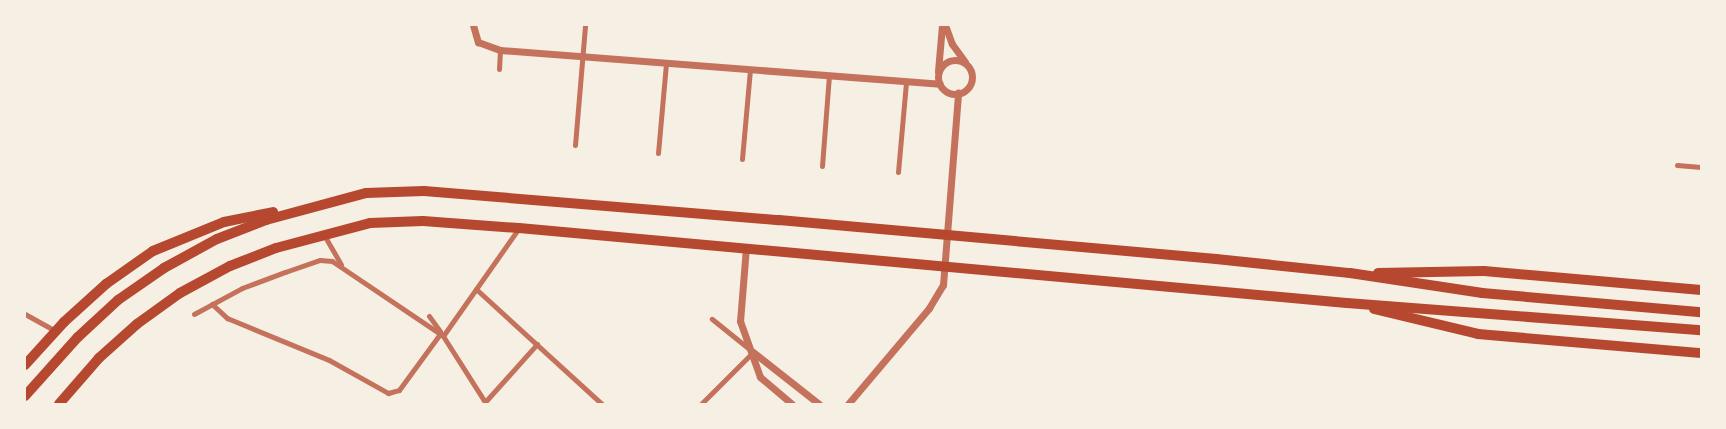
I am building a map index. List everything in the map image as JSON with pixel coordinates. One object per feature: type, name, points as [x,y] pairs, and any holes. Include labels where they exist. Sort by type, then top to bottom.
[{"type":"highway","points":[[25,365],[56,331],[106,284],[154,251],[224,222],[366,193],[424,191],[1216,259],[1350,273],[1482,293],[1701,312]]},
{"type":"highway","points":[[25,396],[85,331],[118,300],[164,268],[217,239],[318,203]]},
{"type":"highway","points":[[59,404],[99,358],[137,324],[180,293],[230,266],[324,233],[370,223],[423,221],[519,228],[1213,288],[1347,303],[1480,311],[1701,330]]},
{"type":"highway","points":[[1350,273],[1484,271],[1701,290]]},
{"type":"highway","points":[[1347,303],[1478,334],[1701,353]]},
{"type":"street","points":[[473,25],[478,42],[500,50],[940,84]]},
{"type":"street","points":[[575,146],[585,25]]},
{"type":"street","points":[[943,25],[952,44],[968,67],[970,83],[958,93],[948,92],[940,84],[938,74],[943,25]]},
{"type":"street","points":[[499,69],[500,50]]},
{"type":"street","points":[[938,74],[943,64],[953,60],[968,67]]},
{"type":"street","points":[[658,152],[666,63]]},
{"type":"street","points":[[742,159],[750,70]]},
{"type":"street","points":[[822,166],[829,76]]},
{"type":"street","points":[[898,172],[906,82]]},
{"type":"street","points":[[848,404],[929,308],[943,285],[958,93]]},
{"type":"street","points":[[1678,165],[1701,167]]},
{"type":"street","points":[[212,304],[226,318],[329,360],[388,392],[399,390],[442,335],[519,228]]},
{"type":"street","points":[[324,233],[343,267]]},
{"type":"street","points":[[746,247],[739,316],[753,352],[760,377],[792,404]]},
{"type":"street","points":[[194,314],[242,288],[320,260],[332,261],[442,335]]},
{"type":"street","points":[[476,289],[602,404]]},
{"type":"street","points":[[25,314],[56,331]]},
{"type":"street","points":[[429,316],[486,403],[537,344]]},
{"type":"street","points":[[712,319],[818,404]]},
{"type":"street","points":[[701,404],[753,352]]}]
